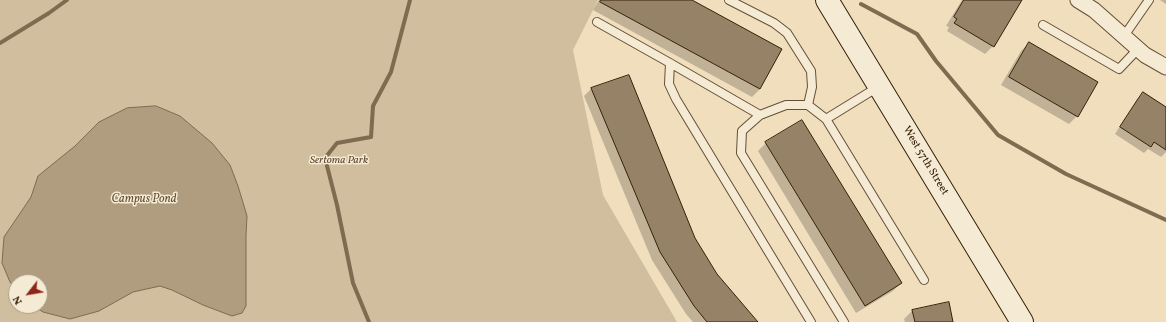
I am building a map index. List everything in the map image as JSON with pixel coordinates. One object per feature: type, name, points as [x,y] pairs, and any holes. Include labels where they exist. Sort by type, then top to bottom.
[{"type":"main road","name":"West 57th Street","points":[[827,0],[1022,322]]},
{"type":"street","points":[[1078,0],[1094,10],[1145,55],[1166,67]]},
{"type":"lane","points":[[729,0],[774,23],[787,33],[811,71],[812,87],[808,105]]},
{"type":"lane","points":[[1124,36],[1148,0]]},
{"type":"lane","points":[[597,22],[760,115]]},
{"type":"lane","points":[[1043,25],[1119,69],[1138,49]]},
{"type":"lane","points":[[670,63],[669,84],[676,99],[811,322]]},
{"type":"lane","points":[[826,119],[879,86]]},
{"type":"lane","points":[[844,322],[741,153],[742,132],[760,115],[786,105],[808,105],[826,119],[924,280]]},
{"type":"green space","name":"Sertoma Park","points":[[0,0],[598,0],[573,50],[603,195],[677,322],[0,322]]},
{"type":"water","name":"Campus Pond","points":[[156,106],[180,116],[212,143],[230,165],[247,216],[246,306],[242,313],[232,316],[160,286],[133,292],[99,311],[70,319],[48,313],[48,274],[8,274],[8,277],[2,263],[4,237],[31,197],[38,176],[75,146],[99,122],[127,108]]},
{"type":"building","points":[[601,0],[692,0],[782,49],[760,89],[600,2]]},
{"type":"building","points":[[964,0],[1022,0],[994,47],[954,23],[957,19],[954,17]]},
{"type":"building","points":[[1029,42],[1098,82],[1078,117],[1009,77]]},
{"type":"building","points":[[629,75],[695,238],[717,274],[758,322],[707,322],[694,306],[660,252],[591,88]]},
{"type":"building","points":[[1143,92],[1166,107],[1166,150],[1154,142],[1151,147],[1120,127]]},
{"type":"building","points":[[802,120],[902,283],[865,306],[765,142]]},
{"type":"building","points":[[949,302],[953,322],[915,322],[912,310]]},
{"type":"waterway","points":[[0,43],[49,13],[67,0]]},
{"type":"waterway","points":[[369,322],[353,283],[337,205],[325,158],[337,143],[371,137],[373,106],[391,72],[410,0]]},
{"type":"waterway","points":[[861,4],[917,34],[936,61],[998,135],[1066,174],[1166,220]]}]
